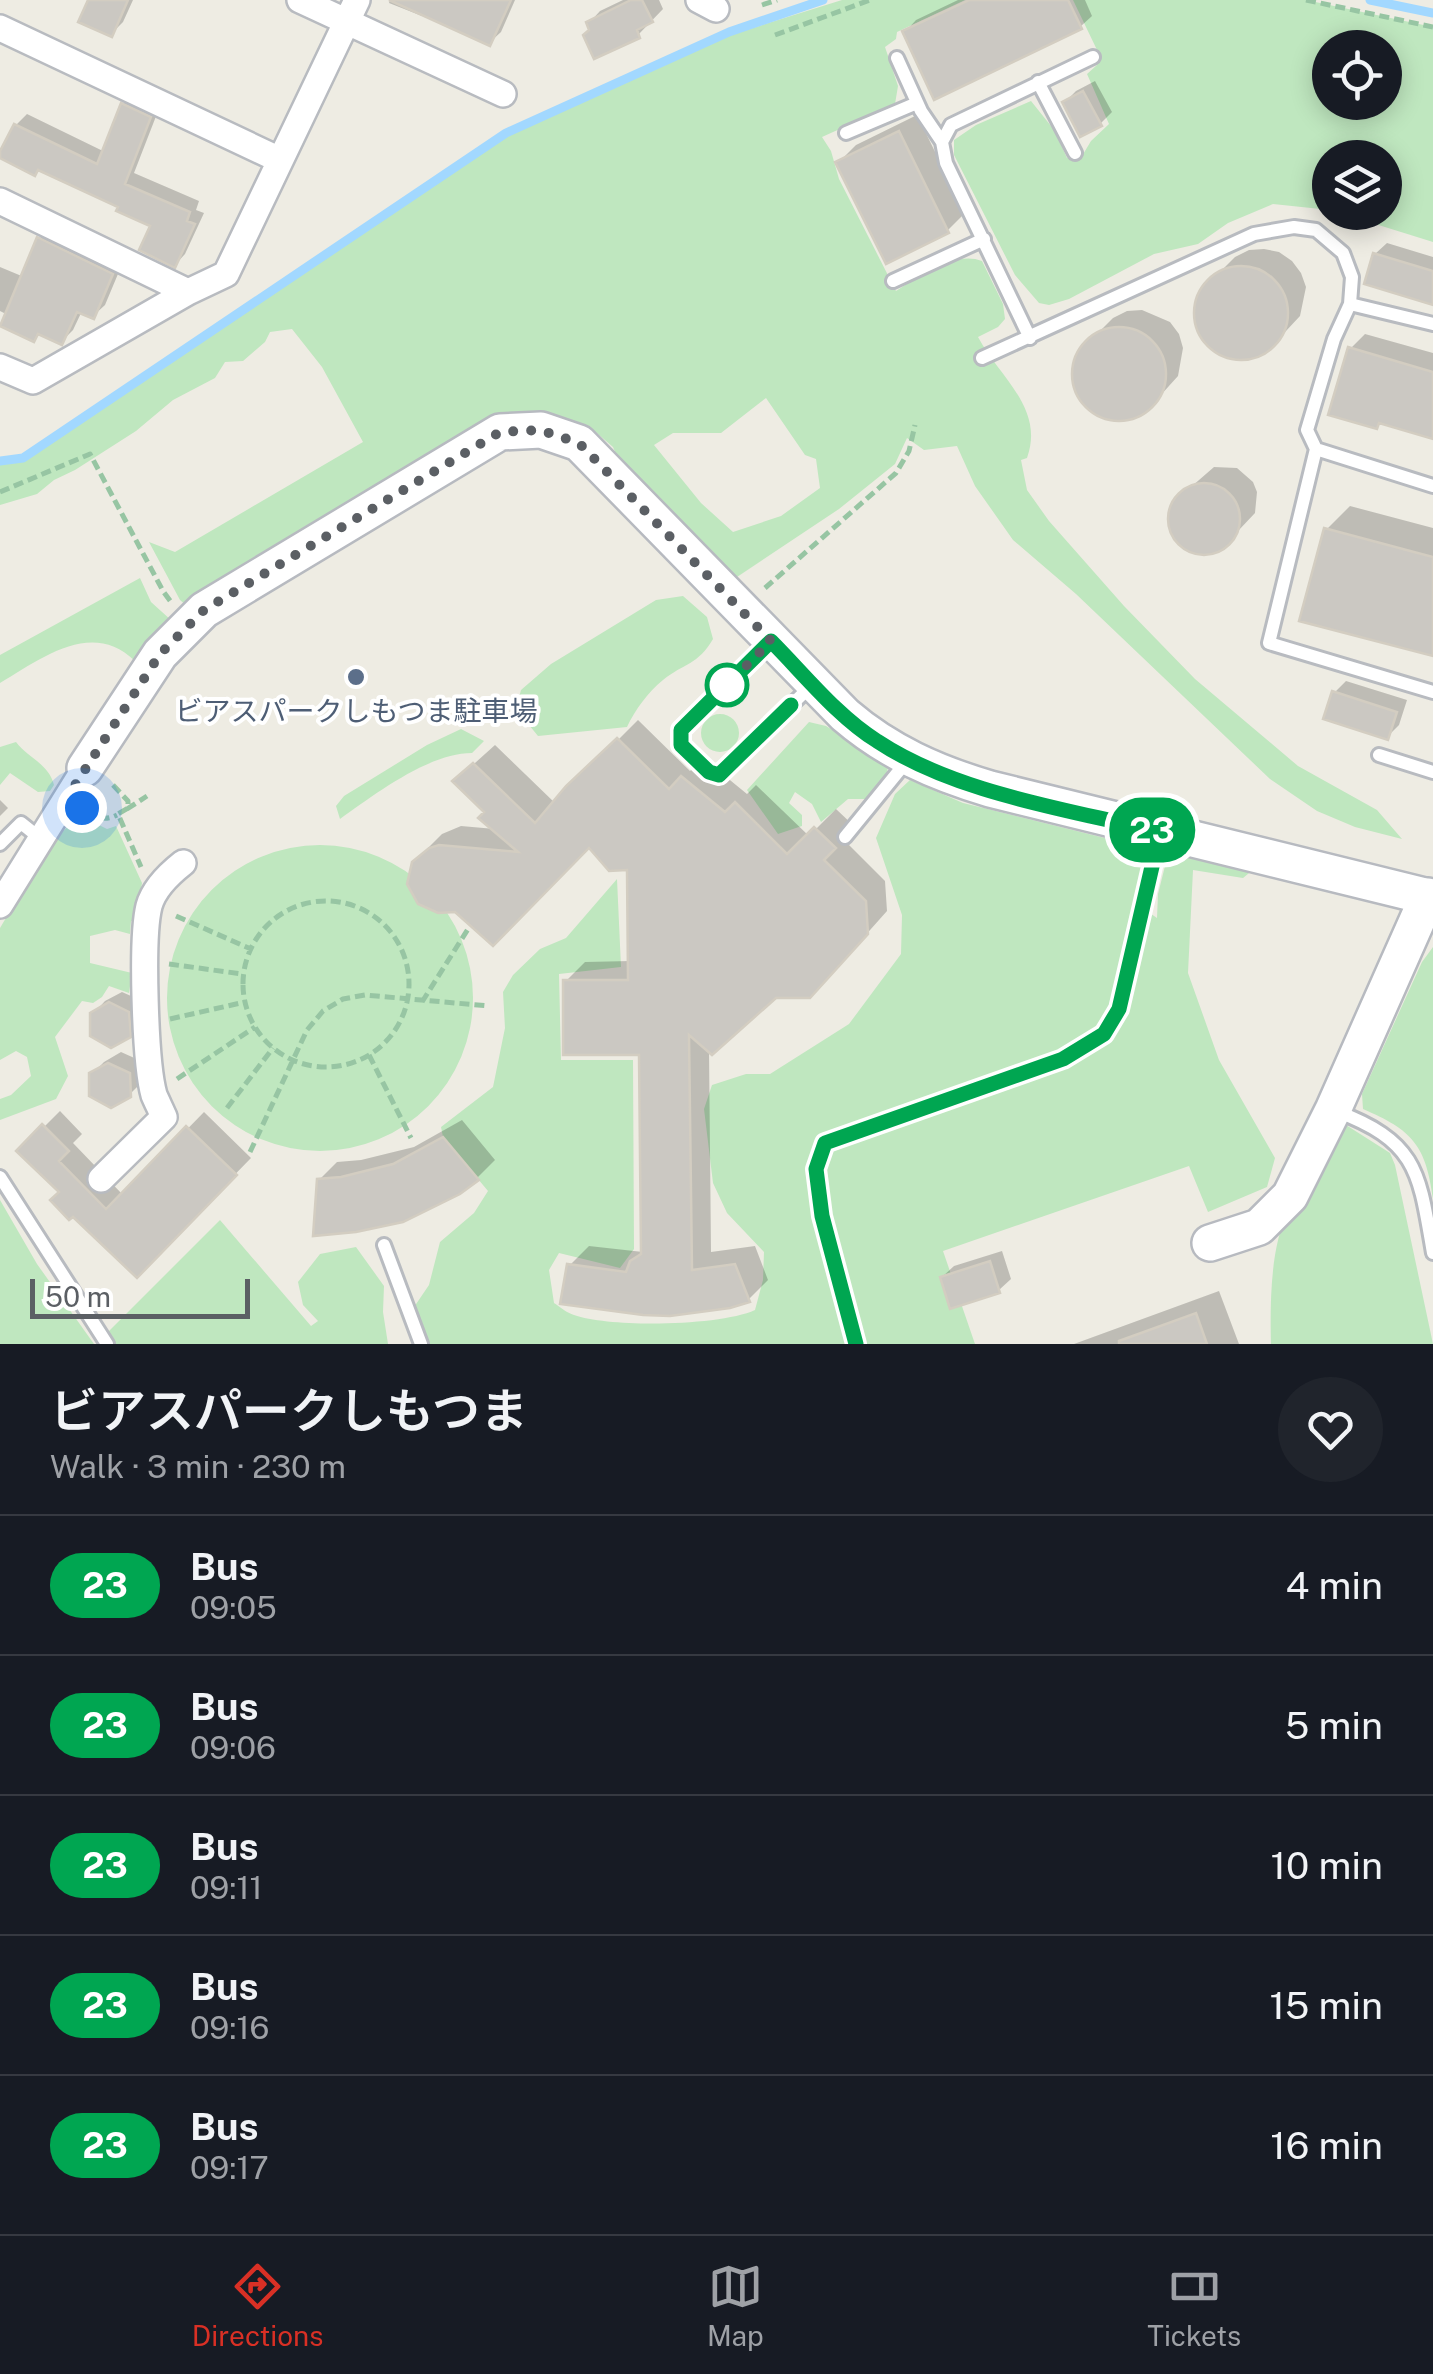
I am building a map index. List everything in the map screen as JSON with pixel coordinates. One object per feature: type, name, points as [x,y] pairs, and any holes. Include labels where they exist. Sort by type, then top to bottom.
[{"type":"street","points":[[300,0],[352,11],[503,94]]},
{"type":"street","points":[[0,367],[32,381],[226,274],[352,11]]},
{"type":"street","points":[[0,28],[280,160]]},
{"type":"street","points":[[0,201],[188,292]]},
{"type":"street","points":[[0,905],[160,654],[204,610],[500,432],[540,430],[579,443],[813,683],[875,741],[909,759],[990,790],[1430,897],[1290,1196],[1259,1226],[1210,1243]]},
{"type":"street","points":[[102,1180],[164,1117],[154,1095],[146,962],[154,897],[164,879],[183,863]]},
{"type":"lane","points":[[942,142],[951,124],[1093,56]]},
{"type":"lane","points":[[896,58],[942,142],[946,162],[1030,338]]},
{"type":"lane","points":[[1038,82],[1075,153]]},
{"type":"lane","points":[[846,133],[918,103]]},
{"type":"lane","points":[[982,358],[1254,234],[1294,227],[1316,230],[1343,253],[1352,277],[1350,304],[1334,339],[1307,430],[1316,450],[1269,643],[1433,692]]},
{"type":"lane","points":[[892,281],[984,239]]},
{"type":"lane","points":[[1350,304],[1433,324]]},
{"type":"lane","points":[[1316,450],[1433,486]]},
{"type":"lane","points":[[771,641],[681,730],[681,745],[709,772],[719,775],[813,683]]},
{"type":"lane","points":[[1379,755],[1433,772]]},
{"type":"lane","points":[[845,837],[909,759]]},
{"type":"lane","points":[[0,844],[21,823],[41,839]]},
{"type":"lane","points":[[856,1344],[822,1216],[816,1169],[825,1143],[1063,1059],[1104,1034],[1119,1009],[1160,832]]},
{"type":"lane","points":[[1333,1110],[1382,1132],[1406,1153],[1423,1199],[1432,1245]]},
{"type":"lane","points":[[0,1177],[107,1344]]},
{"type":"lane","points":[[384,1244],[421,1344]]},
{"type":"path","points":[[762,6],[777,0]]},
{"type":"path","points":[[775,35],[870,0]]},
{"type":"path","points":[[1306,0],[1433,27]]},
{"type":"path","points":[[742,611],[896,473],[909,452],[915,425]]},
{"type":"path","points":[[0,492],[90,454],[163,592],[190,624]]},
{"type":"path","points":[[84,768],[117,787],[128,801],[128,808]]},
{"type":"path","points":[[66,799],[96,818],[109,819],[147,796]]},
{"type":"path","points":[[118,814],[154,897],[251,949]]},
{"type":"path","points":[[331,900],[357,906],[380,919],[398,940],[409,966],[410,999],[402,1022],[384,1045],[360,1061],[332,1068],[292,1061],[272,1048],[255,1027],[245,1002],[244,974],[260,932],[280,914],[304,903],[331,900]]},
{"type":"path","points":[[422,1002],[468,929]]},
{"type":"path","points":[[146,962],[244,974]]},
{"type":"path","points":[[250,1152],[307,1030],[323,1011],[343,1000],[365,995],[488,1006]]},
{"type":"path","points":[[148,1024],[245,1002]]},
{"type":"path","points":[[154,1095],[255,1027]]},
{"type":"path","points":[[227,1108],[272,1048]]},
{"type":"path","points":[[369,1056],[410,1138]]},
{"type":"green space","points":[[842,0],[965,0],[897,32],[896,39],[885,47],[898,86],[895,104],[822,137],[896,291],[949,262],[982,261],[1003,304],[1005,319],[978,337],[1025,408],[1031,440],[1027,458],[1021,460],[1027,490],[1049,521],[1195,679],[1298,766],[1377,810],[1402,839],[1355,827],[1317,811],[1270,779],[1076,594],[1013,540],[975,486],[957,446],[924,450],[907,438],[895,464],[839,509],[737,577],[712,564],[660,511],[656,497],[621,466],[613,447],[591,428],[532,411],[500,415],[187,606],[149,542],[175,552],[363,442],[322,367],[292,329],[270,332],[265,342],[243,361],[225,362],[215,378],[173,400],[136,431],[37,494],[0,505],[0,463],[23,461],[507,136],[730,35]],"holes":[[[766,398],[805,455],[816,459],[820,488],[781,516],[733,532],[701,503],[654,445],[673,433],[721,433]]]},
{"type":"green space","points":[[1073,0],[1306,0],[1433,27],[1433,242],[1395,230],[1402,230],[1402,140],[1312,140],[1312,208],[1273,204],[1228,223],[1198,244],[1154,254],[1069,299],[1049,305],[1039,303],[1015,275],[954,155],[954,140],[976,125],[1031,101],[1055,131],[1067,158],[1082,156],[1109,124],[1087,74],[1097,65],[1098,52]]},
{"type":"green space","points":[[140,578],[151,602],[172,621],[135,661],[102,643],[84,643],[50,654],[0,683],[0,655]]},
{"type":"green space","points":[[683,596],[707,617],[713,639],[696,659],[652,690],[627,727],[538,736],[516,709],[521,690],[551,664],[656,600]]},
{"type":"green space","points":[[720,714],[733,720],[739,733],[733,746],[720,752],[707,746],[701,733],[707,720]]},
{"type":"green space","points":[[809,722],[826,726],[889,764],[885,779],[869,799],[848,799],[821,822],[812,804],[795,792],[789,803],[802,815],[802,826],[778,834],[747,790]]},
{"type":"green space","points":[[461,729],[484,741],[472,753],[421,767],[340,819],[336,806],[344,796],[427,745]]},
{"type":"green space","points":[[16,742],[48,772],[54,785],[50,791],[38,792],[10,773],[0,785],[0,747]]},
{"type":"green space","points":[[910,780],[963,803],[1143,845],[1149,852],[1138,905],[1157,918],[1167,858],[1181,851],[1254,869],[1243,878],[1193,870],[1188,973],[1219,1060],[1275,1158],[1267,1187],[1208,1212],[1189,1166],[943,1251],[975,1344],[421,1344],[410,1313],[429,1285],[440,1242],[474,1213],[488,1191],[443,1137],[441,1127],[493,1087],[505,1028],[503,992],[513,975],[540,949],[566,938],[617,879],[621,967],[559,974],[561,1060],[633,1060],[634,1249],[620,1268],[559,1253],[549,1270],[554,1303],[571,1314],[591,1319],[638,1323],[692,1322],[755,1310],[763,1280],[764,1252],[727,1213],[713,1183],[704,1109],[712,1085],[746,1074],[770,1074],[849,1024],[901,954],[902,915],[876,838],[895,794]]},
{"type":"green space","points":[[91,821],[107,829],[116,826],[142,883],[136,922],[131,921],[130,934],[115,930],[90,936],[90,963],[132,973],[129,993],[109,986],[93,1003],[82,1001],[55,1037],[68,1076],[56,1099],[0,1120],[0,1099],[11,1095],[31,1076],[27,1057],[16,1051],[0,1060],[0,928],[48,847],[70,824]]},
{"type":"green space","points":[[320,845],[379,856],[428,890],[462,939],[473,998],[462,1057],[428,1106],[379,1140],[320,1151],[261,1140],[212,1106],[178,1057],[167,998],[178,939],[212,890],[261,856]]},
{"type":"green space","points":[[1433,947],[1433,1199],[1421,1152],[1405,1132],[1363,1109],[1362,1094],[1422,962]]},
{"type":"green space","points":[[1346,1125],[1390,1153],[1395,1165],[1433,1344],[1271,1344],[1272,1276],[1283,1224],[1292,1206],[1321,1175]]},
{"type":"green space","points":[[0,1200],[37,1264],[94,1344],[0,1344]]},
{"type":"green space","points":[[220,1220],[311,1326],[318,1321],[303,1305],[298,1282],[320,1254],[356,1247],[384,1286],[388,1344],[114,1344],[107,1333]]},
{"type":"building","points":[[88,0],[128,0],[112,37],[78,22]]},
{"type":"building","points":[[389,0],[511,0],[490,46]]},
{"type":"building","points":[[631,0],[642,0],[653,22],[637,30],[640,38],[594,59],[583,35],[589,30],[586,22]]},
{"type":"building","points":[[969,0],[1068,0],[1082,29],[934,100],[902,31]]},
{"type":"building","points":[[1083,91],[1102,126],[1080,137],[1062,102]]},
{"type":"building","points":[[121,103],[151,117],[125,184],[190,212],[187,221],[195,224],[175,268],[139,250],[150,226],[38,170],[35,176],[0,158],[14,124],[97,164]]},
{"type":"building","points":[[899,131],[949,233],[886,264],[835,162]]},
{"type":"building","points":[[37,237],[113,274],[94,319],[77,312],[62,345],[38,334],[34,342],[0,326]]},
{"type":"building","points":[[1373,253],[1433,271],[1433,305],[1364,284]]},
{"type":"building","points":[[1241,266],[1259,269],[1274,280],[1285,295],[1285,331],[1274,346],[1259,357],[1241,360],[1223,357],[1208,346],[1197,331],[1194,313],[1197,295],[1208,280],[1223,269]]},
{"type":"building","points":[[1119,327],[1137,330],[1152,341],[1163,356],[1163,392],[1152,407],[1137,418],[1119,421],[1101,418],[1086,407],[1075,392],[1072,374],[1075,356],[1086,341],[1101,330]]},
{"type":"building","points":[[1348,347],[1433,372],[1433,439],[1379,423],[1377,429],[1328,415]]},
{"type":"building","points":[[1204,483],[1230,493],[1240,519],[1230,545],[1204,555],[1178,545],[1168,519],[1178,493]]},
{"type":"building","points":[[1324,528],[1433,557],[1433,656],[1299,621]]},
{"type":"building","points":[[1332,691],[1397,712],[1388,740],[1323,719]]},
{"type":"building","points":[[617,738],[669,789],[681,776],[725,812],[735,802],[787,854],[814,827],[836,848],[824,860],[866,901],[868,934],[810,998],[776,998],[712,1055],[689,1035],[692,1270],[735,1264],[750,1302],[730,1308],[670,1316],[560,1304],[567,1264],[626,1272],[630,1261],[641,1254],[639,1055],[563,1055],[563,980],[628,980],[627,870],[609,871],[589,848],[493,946],[455,912],[438,913],[418,904],[407,884],[412,862],[439,845],[518,852],[478,818],[484,812],[452,781],[473,763],[535,823],[566,786]]},
{"type":"building","points":[[109,1002],[129,1012],[131,1037],[111,1048],[90,1036],[90,1013]]},
{"type":"building","points":[[108,1063],[130,1073],[131,1097],[111,1108],[89,1096],[89,1073]]},
{"type":"building","points":[[42,1124],[69,1151],[59,1161],[106,1209],[186,1126],[237,1175],[137,1278],[73,1217],[69,1220],[50,1200],[59,1192],[16,1151]]},
{"type":"building","points":[[443,1137],[479,1180],[460,1194],[403,1222],[313,1236],[317,1179],[393,1164]]},
{"type":"building","points":[[990,1261],[1000,1293],[950,1309],[940,1277]]},
{"type":"building","points":[[1196,1313],[1207,1344],[1119,1344],[1119,1341]]},
{"type":"waterway","points":[[0,461],[23,458],[506,133],[729,32],[823,0]]},
{"type":"waterway","points":[[1370,0],[1433,13]]},
{"type":"bus line","name":"23","points":[[791,705],[719,775],[709,772],[681,745],[681,730],[771,641],[875,741],[909,759],[990,790],[1160,832],[1119,1009],[1104,1034],[1063,1059],[825,1143],[816,1169],[822,1216],[856,1344]]},
{"type":"place","name":"ビアスパークしもつま駐車場","points":[[356,677]]},
{"type":"route","points":[[82,808],[66,799],[84,768],[160,654],[204,610],[500,432],[540,430],[579,443],[771,641],[727,685]]}]
